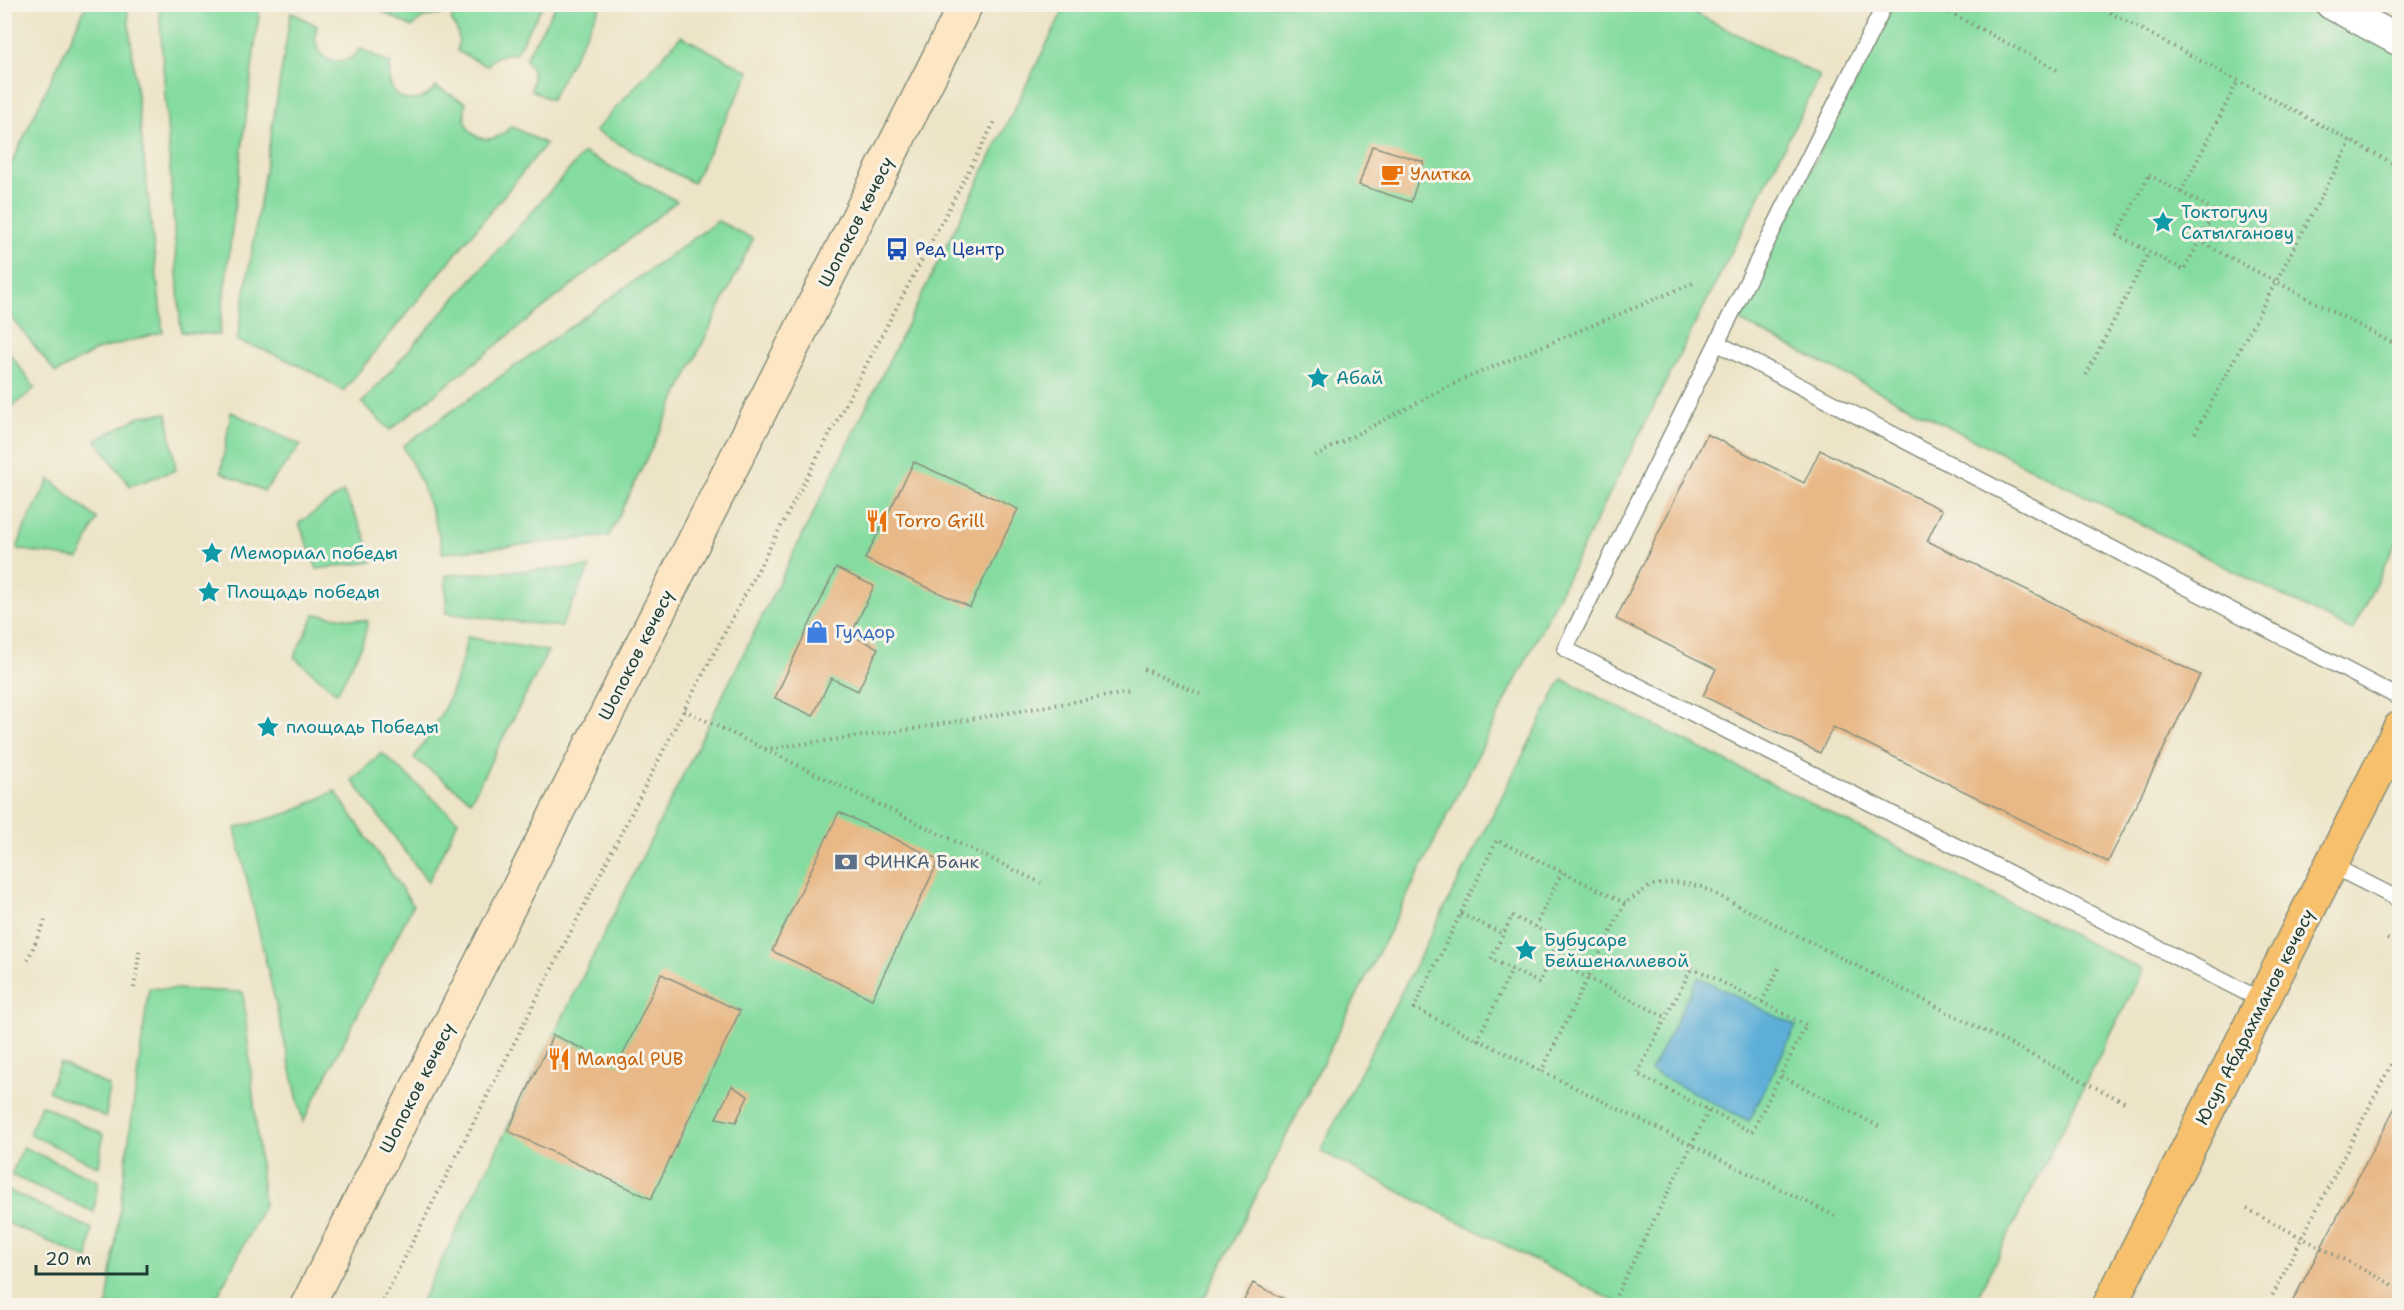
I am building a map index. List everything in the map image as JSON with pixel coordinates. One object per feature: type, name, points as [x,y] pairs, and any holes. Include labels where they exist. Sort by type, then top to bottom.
[{"type":"main road","name":"Юсуп Абдрахманов көчөсү","points":[[2109,1305],[2400,728]]},
{"type":"street","name":"Шопоков көчөсү","points":[[306,1305],[966,4]]},
{"type":"street","points":[[2331,4],[2400,41]]},
{"type":"lane","points":[[1885,4],[1565,649],[2263,1001]]},
{"type":"lane","points":[[1717,343],[2400,698]]},
{"type":"lane","points":[[2332,866],[2400,900]]},
{"type":"path","points":[[1934,4],[2061,72]]},
{"type":"path","points":[[2094,4],[2400,166]]},
{"type":"path","points":[[2181,192],[2238,81]]},
{"type":"path","points":[[380,1305],[684,710],[995,122]]},
{"type":"path","points":[[2195,433],[2350,141]]},
{"type":"path","points":[[2149,175],[2181,192],[2215,211],[2184,270],[2116,235],[2149,175]]},
{"type":"path","points":[[2199,241],[2400,346]]},
{"type":"path","points":[[2086,375],[2149,252]]},
{"type":"path","points":[[1315,456],[1459,381],[1696,282]]},
{"type":"path","points":[[1144,669],[1200,694]]},
{"type":"path","points":[[763,749],[906,730],[1132,692]]},
{"type":"path","points":[[684,710],[1041,883]]},
{"type":"path","points":[[1625,903],[1497,840],[1414,1008],[1837,1217]]},
{"type":"path","points":[[1535,927],[1562,872]]},
{"type":"path","points":[[1541,1072],[1625,903],[1652,885],[1675,882],[1702,887],[2126,1103]]},
{"type":"path","points":[[1461,914],[1503,934]]},
{"type":"path","points":[[1512,916],[1535,927],[1560,939],[1539,983],[1491,959],[1512,916]]},
{"type":"path","points":[[28,960],[45,920]]},
{"type":"path","points":[[2387,939],[2400,945]]},
{"type":"path","points":[[134,988],[140,948]]},
{"type":"path","points":[[1550,959],[1666,1017]]},
{"type":"path","points":[[1762,1002],[1780,966]]},
{"type":"path","points":[[1692,967],[1806,1025],[1752,1132],[1637,1074],[1666,1017],[1692,967]]},
{"type":"path","points":[[1477,1040],[1512,970]]},
{"type":"path","points":[[2267,1305],[2400,1047]]},
{"type":"path","points":[[1780,1076],[1882,1128]]},
{"type":"path","points":[[1611,1305],[1709,1110]]},
{"type":"path","points":[[2247,1209],[2400,1289]]},
{"type":"green space","points":[[87,4],[127,5],[163,332],[97,350],[56,373],[5,309],[5,177]]},
{"type":"green space","points":[[383,4],[447,5],[441,15],[425,18],[412,27],[381,11]]},
{"type":"green space","points":[[460,4],[543,5],[515,54],[499,56],[487,66],[457,51],[458,35],[451,20]]},
{"type":"green space","points":[[159,5],[260,5],[219,335],[181,332]]},
{"type":"green space","points":[[556,5],[601,5],[551,100],[531,90],[532,74],[525,59]]},
{"type":"green space","points":[[1066,5],[1679,5],[1820,76],[1201,1305],[419,1306]]},
{"type":"green space","points":[[1893,5],[2317,5],[2399,49],[2399,537],[2352,631],[1736,319]]},
{"type":"green space","points":[[291,12],[317,26],[315,37],[317,47],[327,59],[335,62],[344,61],[361,49],[391,64],[389,76],[391,85],[395,93],[402,98],[418,99],[436,87],[466,103],[467,124],[477,137],[494,138],[511,126],[546,144],[343,391],[292,362],[237,341]]},
{"type":"green space","points":[[681,36],[750,72],[693,183],[595,131]]},
{"type":"green space","points":[[584,153],[677,201],[390,430],[362,403]]},
{"type":"green space","points":[[718,221],[753,239],[609,536],[443,553],[427,498],[403,446]]},
{"type":"green space","points":[[4,346],[35,388],[5,413],[4,413]]},
{"type":"green space","points":[[231,412],[301,445],[264,491],[221,472]]},
{"type":"green space","points":[[167,413],[176,470],[130,486],[96,440],[141,416]]},
{"type":"green space","points":[[50,479],[97,519],[79,559],[17,549],[25,526]]},
{"type":"green space","points":[[343,492],[365,535],[372,562],[317,569],[299,523]]},
{"type":"green space","points":[[590,567],[561,627],[446,613],[446,575]]},
{"type":"green space","points":[[315,614],[368,621],[362,645],[337,693],[294,657]]},
{"type":"green space","points":[[467,637],[548,651],[471,800],[414,758],[448,701],[459,672]]},
{"type":"green space","points":[[1562,679],[2143,970],[1973,1305],[1622,1305],[1320,1151]]},
{"type":"green space","points":[[382,753],[458,821],[428,882],[352,780]]},
{"type":"green space","points":[[335,791],[413,905],[303,1122],[235,828],[289,813]]},
{"type":"green space","points":[[149,988],[243,992],[264,1205],[213,1305],[107,1305]]},
{"type":"green space","points":[[60,1063],[109,1086],[106,1117],[48,1091]]},
{"type":"green space","points":[[41,1105],[103,1134],[99,1167],[29,1134]]},
{"type":"green space","points":[[23,1147],[98,1181],[94,1212],[11,1175]]},
{"type":"green space","points":[[5,1189],[92,1229],[88,1259],[5,1222]]},
{"type":"water","points":[[1698,977],[1796,1026],[1749,1121],[1651,1071]]},
{"type":"building","name":"Улитка","points":[[1372,146],[1424,162],[1411,202],[1359,185]]},
{"type":"building","points":[[1707,434],[1804,483],[1820,450],[1942,510],[1927,541],[2200,675],[2108,862],[1833,727],[1820,753],[1703,696],[1716,669],[1616,619]]},
{"type":"building","points":[[914,462],[1018,509],[970,607],[865,559]]},
{"type":"building","points":[[836,568],[874,586],[851,635],[878,648],[858,691],[831,678],[813,716],[775,698]]},
{"type":"building","points":[[839,812],[939,860],[872,999],[772,951]]},
{"type":"building","points":[[661,974],[740,1011],[651,1199],[508,1131],[553,1035],[618,1065]]},
{"type":"building","points":[[732,1086],[748,1096],[736,1122],[716,1118]]},
{"type":"building","points":[[2400,1098],[2400,1298],[2395,1306],[2290,1306]]},
{"type":"building","points":[[1253,1283],[1298,1306],[1241,1306]]},
{"type":"place","name":"Улитка","points":[[1392,174]]},
{"type":"place","name":"Токтогулу Сатылганову","points":[[2163,222]]},
{"type":"place","name":"Ред Центр","points":[[897,249]]},
{"type":"place","name":"Абай","points":[[1318,378]]},
{"type":"place","name":"Torro Grill","points":[[877,521]]},
{"type":"place","name":"Мемориал победы","points":[[212,553]]},
{"type":"place","name":"Площадь победы","points":[[209,592]]},
{"type":"place","name":"Гулдор","points":[[817,632]]},
{"type":"place","name":"площадь Победы","points":[[268,727]]},
{"type":"place","name":"ФИНКА Банк","points":[[846,862]]},
{"type":"place","name":"Бубусаре Бейшеналиевой","points":[[1526,950]]},
{"type":"place","name":"Mangal PUB","points":[[559,1059]]}]
